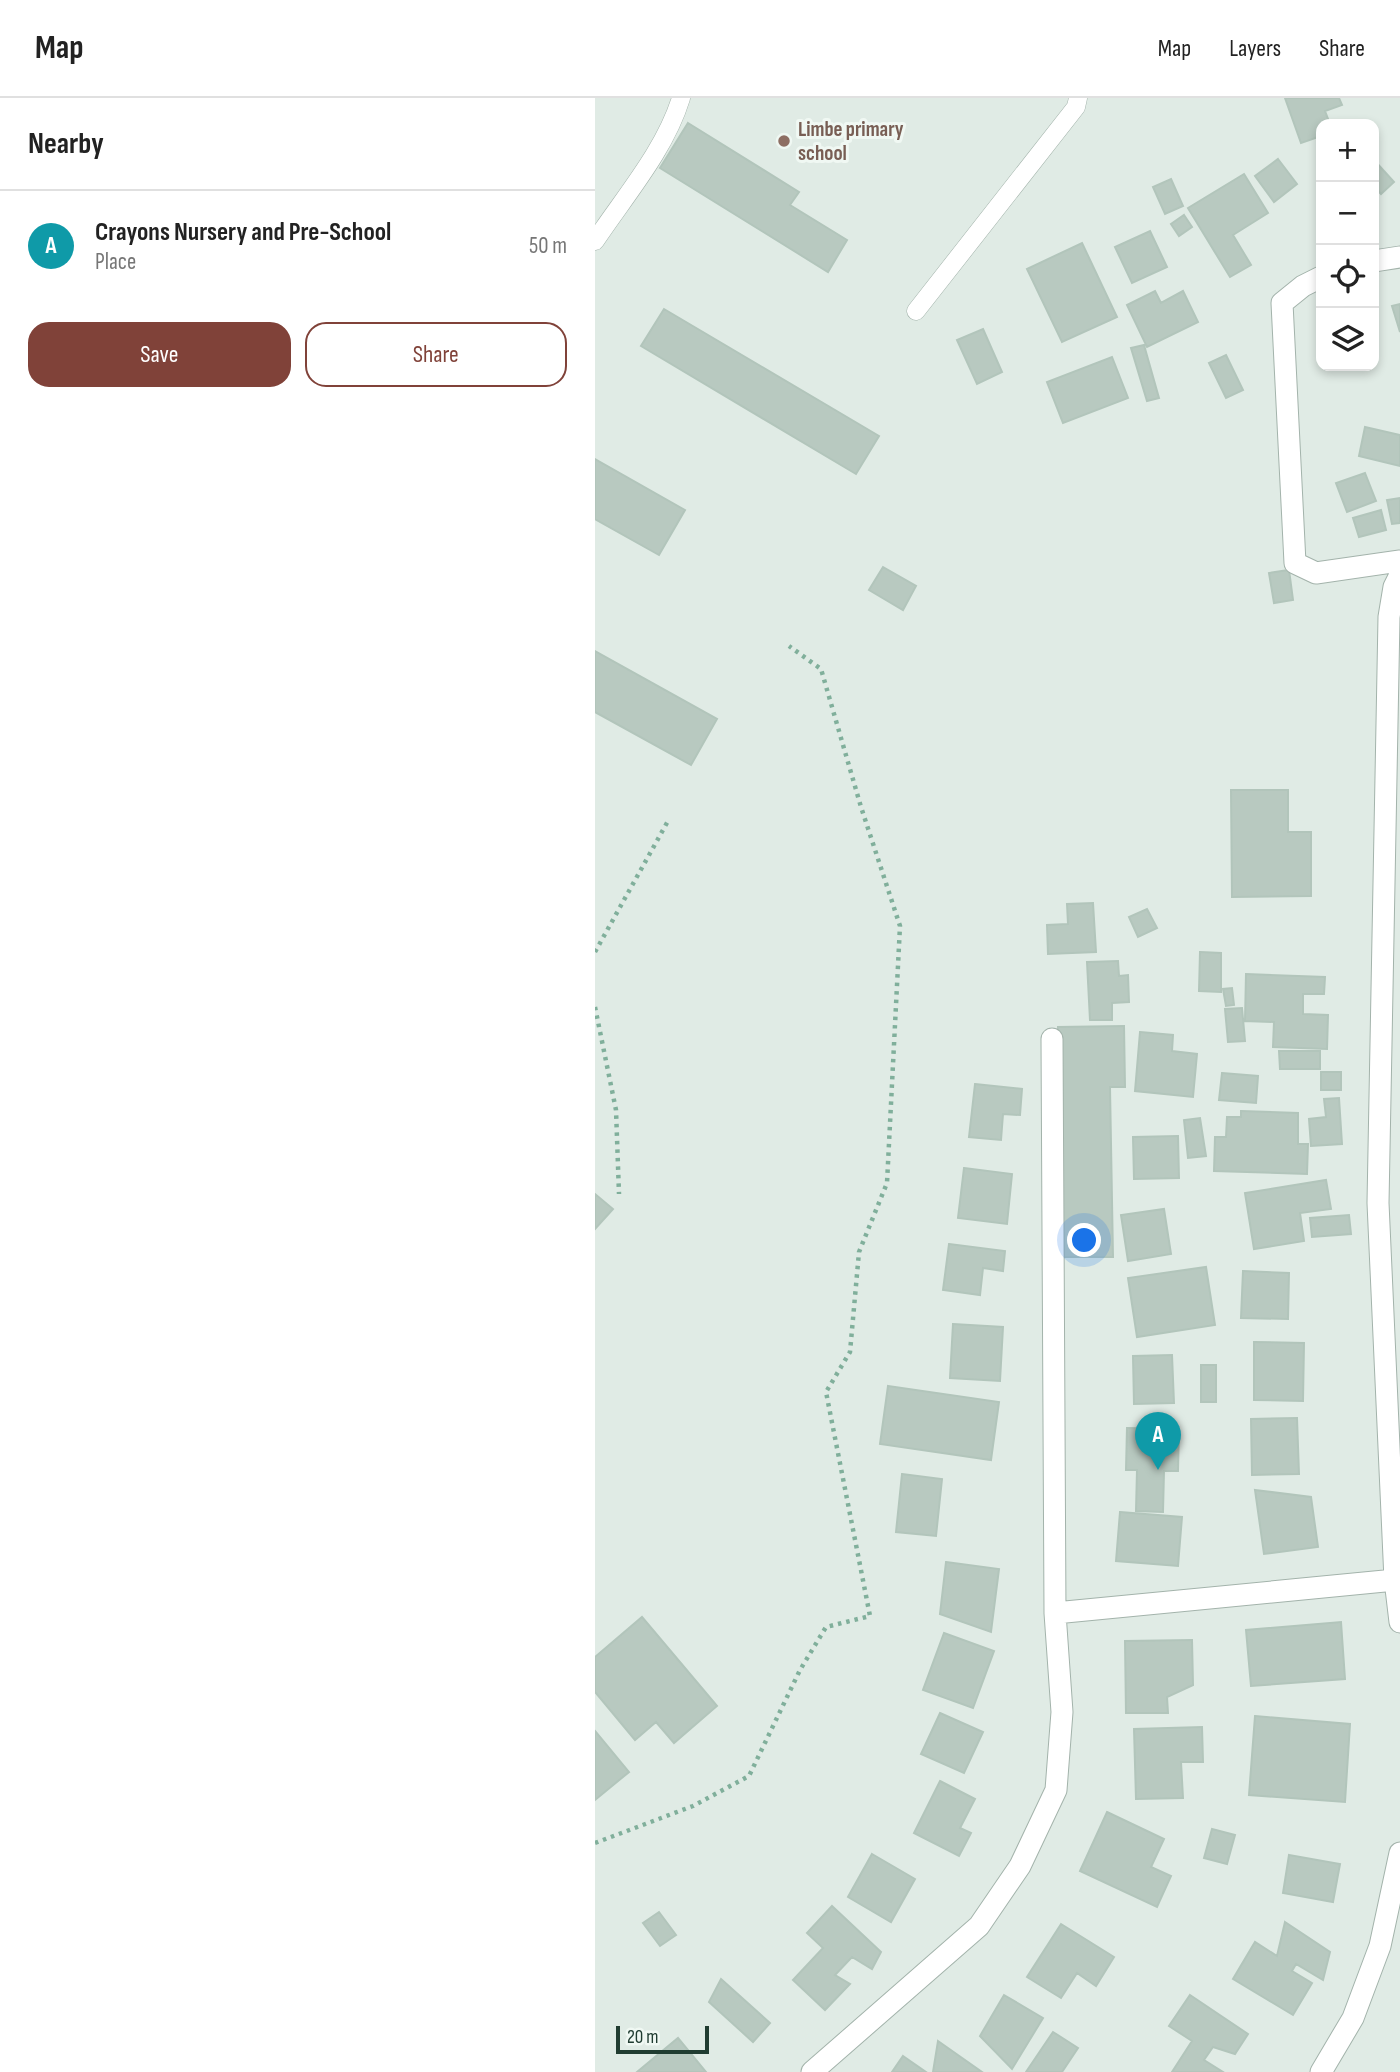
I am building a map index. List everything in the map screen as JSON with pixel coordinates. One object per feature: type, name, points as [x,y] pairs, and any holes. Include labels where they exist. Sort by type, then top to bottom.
[{"type":"street","points":[[1379,260],[1400,257]]},
{"type":"street","points":[[1316,280],[1282,303],[1294,563],[1316,573],[1400,561]]},
{"type":"street","points":[[1400,575],[1394,587],[1389,617],[1378,1203],[1395,1580],[1400,1622]]},
{"type":"street","points":[[811,2072],[979,1926],[1020,1866],[1056,1790],[1062,1712],[1055,1613],[1052,1040]]},
{"type":"street","points":[[1055,1613],[1395,1580]]},
{"type":"street","points":[[1321,2072],[1353,2018],[1375,1958],[1400,1853]]},
{"type":"lane","points":[[595,241],[652,157],[675,116],[681,98]]},
{"type":"lane","points":[[916,311],[1076,107],[1078,98]]},
{"type":"path","points":[[595,1843],[693,1806],[748,1776],[800,1670],[826,1627],[870,1616],[826,1392],[850,1352],[859,1252],[887,1183],[900,926],[861,807],[821,669],[789,646]]},
{"type":"path","points":[[595,952],[669,821]]},
{"type":"path","points":[[595,1007],[616,1110],[619,1194]]},
{"type":"building","points":[[1285,98],[1339,98],[1342,105],[1325,111],[1328,119],[1316,119],[1316,138],[1301,143]]},
{"type":"building","points":[[688,123],[799,192],[790,205],[847,240],[828,272],[660,168]]},
{"type":"building","points":[[1278,159],[1297,184],[1274,202],[1255,176]]},
{"type":"building","points":[[1379,166],[1394,182],[1381,194],[1379,192]]},
{"type":"building","points":[[1244,174],[1268,213],[1233,235],[1251,265],[1230,277],[1188,208]]},
{"type":"building","points":[[1171,179],[1183,206],[1165,214],[1153,187]]},
{"type":"building","points":[[1184,215],[1192,227],[1179,236],[1171,224]]},
{"type":"building","points":[[1150,231],[1167,267],[1132,283],[1115,247]]},
{"type":"building","points":[[1082,243],[1117,317],[1062,342],[1027,269]]},
{"type":"building","points":[[1155,291],[1161,303],[1183,291],[1198,322],[1147,347],[1127,305]]},
{"type":"building","points":[[1400,304],[1400,332],[1392,306]]},
{"type":"building","points":[[664,309],[879,436],[856,474],[641,346]]},
{"type":"building","points":[[983,329],[1002,372],[977,384],[957,340]]},
{"type":"building","points":[[1144,345],[1159,398],[1147,401],[1131,348]]},
{"type":"building","points":[[1226,355],[1243,390],[1226,398],[1209,363]]},
{"type":"building","points":[[1112,357],[1128,398],[1063,423],[1047,382]]},
{"type":"building","points":[[1365,427],[1400,435],[1400,466],[1359,456]]},
{"type":"building","points":[[595,459],[685,510],[659,555],[595,519]]},
{"type":"building","points":[[1365,473],[1376,501],[1347,512],[1336,483]]},
{"type":"building","points":[[1400,498],[1400,523],[1392,524],[1387,500]]},
{"type":"building","points":[[1381,510],[1386,530],[1359,537],[1353,518]]},
{"type":"building","points":[[883,567],[916,586],[903,610],[869,590]]},
{"type":"building","points":[[1289,570],[1293,600],[1274,603],[1269,573]]},
{"type":"building","points":[[595,651],[717,719],[691,765],[595,712]]},
{"type":"building","points":[[1231,790],[1288,790],[1288,832],[1311,832],[1311,896],[1232,897]]},
{"type":"building","points":[[1093,903],[1096,952],[1048,954],[1047,925],[1068,924],[1067,904]]},
{"type":"building","points":[[1147,909],[1157,928],[1138,937],[1129,917]]},
{"type":"building","points":[[1200,952],[1221,953],[1221,992],[1199,991]]},
{"type":"building","points":[[1118,961],[1119,976],[1128,975],[1129,1002],[1112,1003],[1112,1020],[1090,1020],[1087,962]]},
{"type":"building","points":[[1246,974],[1325,977],[1324,994],[1303,994],[1303,1014],[1328,1015],[1327,1049],[1273,1047],[1274,1022],[1245,1021]]},
{"type":"building","points":[[1232,988],[1234,1005],[1226,1006],[1223,989]]},
{"type":"building","points":[[1242,1008],[1245,1041],[1228,1042],[1225,1009]]},
{"type":"building","points":[[1124,1026],[1125,1087],[1110,1087],[1113,1257],[1061,1257],[1058,1027]]},
{"type":"building","points":[[1140,1032],[1173,1035],[1172,1051],[1197,1054],[1193,1097],[1135,1091]]},
{"type":"building","points":[[1279,1051],[1320,1051],[1320,1069],[1280,1069]]},
{"type":"building","points":[[1321,1072],[1341,1072],[1341,1090],[1321,1090]]},
{"type":"building","points":[[1222,1073],[1258,1076],[1256,1103],[1219,1100]]},
{"type":"building","points":[[975,1084],[1022,1089],[1020,1115],[1003,1114],[1001,1140],[969,1137]]},
{"type":"building","points":[[1339,1098],[1342,1144],[1311,1146],[1309,1119],[1326,1117],[1324,1099]]},
{"type":"building","points":[[1241,1111],[1298,1113],[1298,1144],[1308,1144],[1307,1174],[1214,1171],[1215,1137],[1226,1137],[1227,1117],[1241,1117]]},
{"type":"building","points":[[1200,1118],[1206,1156],[1188,1158],[1184,1120]]},
{"type":"building","points":[[1178,1136],[1179,1178],[1134,1179],[1133,1137]]},
{"type":"building","points":[[964,1168],[1012,1174],[1007,1224],[958,1218]]},
{"type":"building","points":[[1326,1180],[1331,1209],[1300,1213],[1304,1241],[1254,1249],[1245,1193]]},
{"type":"building","points":[[595,1194],[613,1209],[595,1229]]},
{"type":"building","points":[[1164,1209],[1171,1254],[1128,1261],[1121,1215]]},
{"type":"building","points":[[1349,1215],[1351,1234],[1312,1237],[1310,1218]]},
{"type":"building","points":[[949,1244],[1005,1251],[1003,1271],[983,1268],[980,1295],[943,1290]]},
{"type":"building","points":[[1206,1267],[1215,1325],[1137,1337],[1128,1278]]},
{"type":"building","points":[[1243,1271],[1289,1273],[1288,1319],[1241,1318]]},
{"type":"building","points":[[953,1324],[1003,1327],[1000,1381],[950,1378]]},
{"type":"building","points":[[1254,1342],[1304,1343],[1303,1401],[1254,1400]]},
{"type":"building","points":[[1172,1355],[1174,1403],[1134,1404],[1133,1356]]},
{"type":"building","points":[[1201,1365],[1216,1365],[1216,1402],[1201,1402]]},
{"type":"building","points":[[888,1386],[999,1402],[991,1460],[880,1444]]},
{"type":"building","points":[[1297,1418],[1299,1474],[1252,1475],[1251,1419]]},
{"type":"building","points":[[1127,1428],[1179,1429],[1178,1471],[1164,1471],[1163,1512],[1136,1511],[1137,1470],[1126,1470]]},
{"type":"building","points":[[902,1474],[942,1479],[936,1536],[896,1532]]},
{"type":"building","points":[[1255,1490],[1311,1497],[1318,1547],[1264,1554]]},
{"type":"building","points":[[1120,1512],[1182,1517],[1178,1566],[1116,1561]]},
{"type":"building","points":[[946,1562],[999,1569],[991,1632],[940,1614]]},
{"type":"building","points":[[642,1617],[717,1706],[674,1743],[656,1722],[635,1740],[595,1692],[595,1657]]},
{"type":"building","points":[[1341,1622],[1345,1679],[1251,1686],[1246,1630]]},
{"type":"building","points":[[944,1633],[994,1651],[973,1708],[923,1690]]},
{"type":"building","points":[[1192,1640],[1193,1685],[1167,1697],[1168,1713],[1126,1713],[1125,1641]]},
{"type":"building","points":[[940,1713],[983,1732],[964,1773],[921,1754]]},
{"type":"building","points":[[1255,1716],[1350,1724],[1345,1802],[1249,1795]]},
{"type":"building","points":[[1202,1727],[1203,1762],[1181,1762],[1183,1798],[1136,1799],[1134,1729]]},
{"type":"building","points":[[595,1731],[629,1772],[595,1800]]},
{"type":"building","points":[[940,1781],[975,1799],[960,1828],[971,1833],[959,1856],[914,1833]]},
{"type":"building","points":[[1107,1812],[1164,1839],[1151,1867],[1171,1876],[1157,1907],[1080,1871]]},
{"type":"building","points":[[1212,1829],[1235,1835],[1227,1864],[1204,1858]]},
{"type":"building","points":[[872,1854],[915,1879],[891,1922],[848,1897]]},
{"type":"building","points":[[1289,1855],[1340,1864],[1333,1902],[1283,1893]]},
{"type":"building","points":[[832,1906],[881,1952],[872,1969],[852,1957],[835,1975],[850,1984],[825,2010],[793,1980],[823,1948],[807,1933]]},
{"type":"building","points":[[659,1912],[676,1935],[660,1946],[643,1923]]},
{"type":"building","points":[[1285,1922],[1330,1952],[1323,1980],[1296,1964],[1292,1971],[1312,1983],[1293,2015],[1233,1979],[1255,1942],[1277,1956]]},
{"type":"building","points":[[1061,1924],[1114,1957],[1096,1986],[1077,1973],[1061,1998],[1027,1977]]},
{"type":"building","points":[[721,1979],[770,2023],[753,2042],[709,2002]]},
{"type":"building","points":[[1004,1995],[1043,2018],[1012,2069],[980,2036]]},
{"type":"building","points":[[1190,1995],[1248,2034],[1235,2054],[1213,2047],[1204,2060],[1223,2072],[1172,2072],[1192,2041],[1169,2026]]},
{"type":"building","points":[[1053,2032],[1078,2048],[1062,2072],[1026,2072]]},
{"type":"building","points":[[678,2038],[706,2072],[637,2072]]},
{"type":"building","points":[[938,2041],[982,2072],[933,2072]]},
{"type":"building","points":[[903,2056],[926,2072],[892,2072]]},
{"type":"place","name":"Limbe primary school","points":[[784,141]]},
{"type":"place","name":"Crayons Nursery and Pre-School","points":[[1158,1470]]}]
